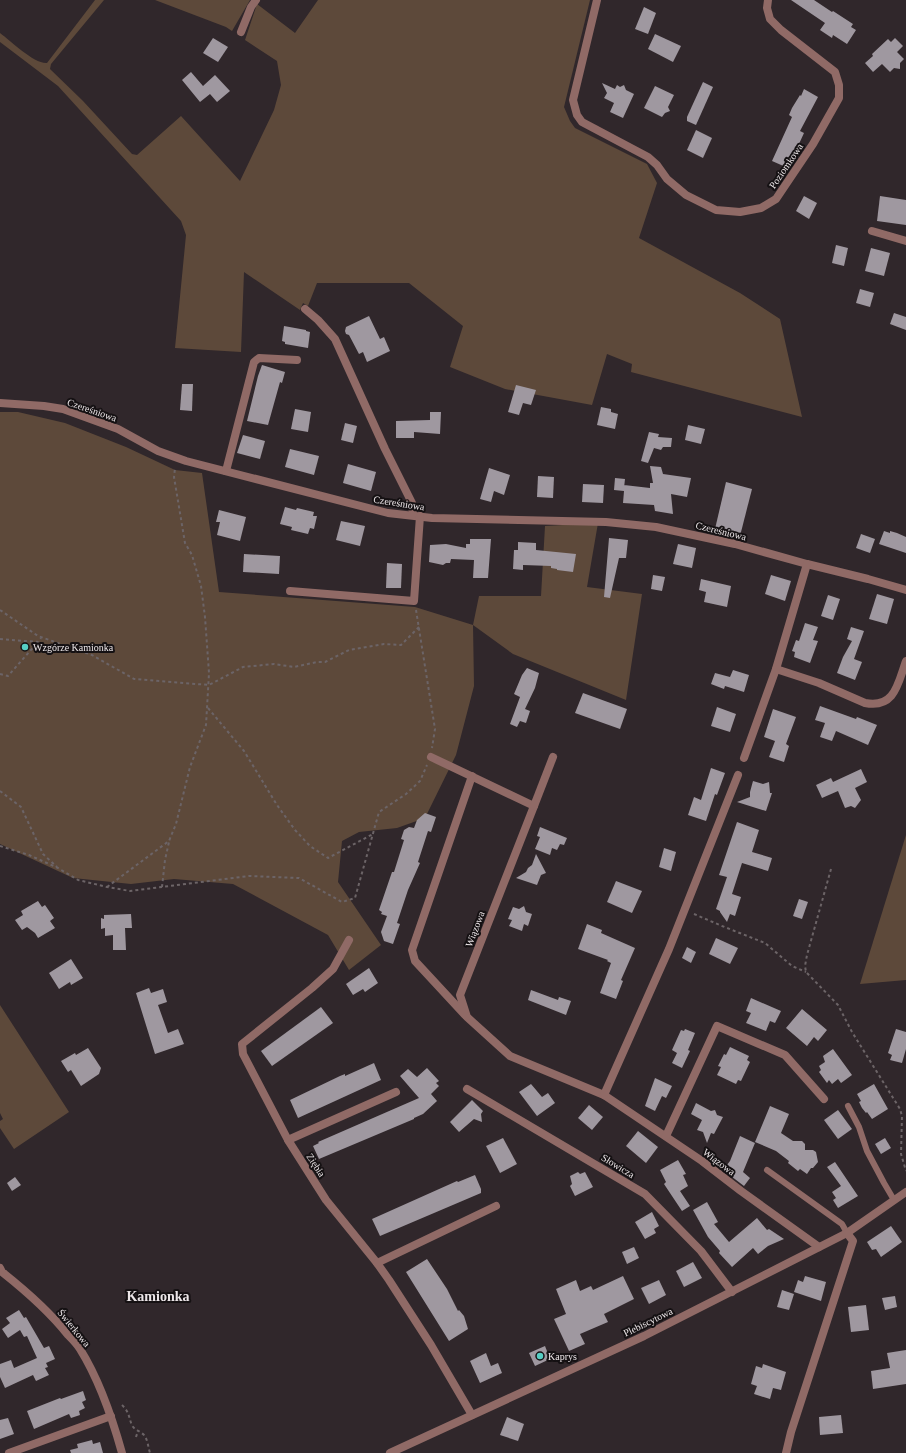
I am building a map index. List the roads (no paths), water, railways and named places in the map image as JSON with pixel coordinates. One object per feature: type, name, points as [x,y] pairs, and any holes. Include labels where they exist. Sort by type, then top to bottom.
[{"type":"street","points":[[241,32],[251,7],[256,0]]},
{"type":"street","name":"Poziomkowa","points":[[597,0],[573,100],[577,115],[582,122],[648,157],[657,165],[667,179],[686,195],[716,210],[740,212],[761,208],[776,199],[813,144],[839,98],[839,85],[836,72],[781,30],[770,19],[766,8],[768,0]]},
{"type":"street","points":[[872,231],[906,241]]},
{"type":"street","points":[[290,591],[414,601],[416,516],[412,502],[385,449],[335,339],[318,320],[305,309]]},
{"type":"street","points":[[226,471],[254,362],[259,358],[297,360]]},
{"type":"street","name":"Czereśniowa","points":[[0,403],[37,405],[63,409],[118,429],[158,451],[177,458],[356,506],[388,513],[432,518],[606,522],[656,527],[735,544],[807,564],[868,578],[906,590]]},
{"type":"street","points":[[744,758],[776,669],[807,564]]},
{"type":"street","points":[[776,669],[819,683],[865,703],[882,704],[892,696],[906,661]]},
{"type":"street","points":[[431,757],[534,806]]},
{"type":"street","name":"Wiązowa","points":[[553,757],[460,995],[467,1017],[510,1056],[604,1095],[702,1161],[819,1247]]},
{"type":"street","points":[[604,1095],[669,950],[738,775]]},
{"type":"street","points":[[467,1017],[415,961],[412,950],[472,776]]},
{"type":"street","name":"Ziębia","points":[[349,940],[333,969],[312,988],[242,1044],[243,1054],[288,1140],[326,1200],[377,1263],[431,1345],[472,1415]]},
{"type":"street","points":[[666,1136],[717,1026],[785,1055],[824,1099]]},
{"type":"street","name":"Słowicza","points":[[467,1089],[645,1194],[701,1251],[732,1292]]},
{"type":"street","points":[[288,1140],[396,1092]]},
{"type":"street","name":"Plebiscytowa","points":[[390,1453],[644,1336],[732,1292],[847,1233],[906,1192]]},
{"type":"street","points":[[377,1263],[496,1206]]},
{"type":"street","points":[[786,1453],[791,1432],[853,1241],[847,1233]]},
{"type":"street","name":"Świerkowa","points":[[1,1271],[56,1319],[79,1348],[94,1376],[112,1416],[122,1453]]},
{"type":"street","points":[[9,1453],[112,1416]]},
{"type":"lane","points":[[848,1106],[859,1127],[867,1151],[894,1200]]},
{"type":"lane","points":[[767,1170],[842,1224],[847,1233]]},
{"type":"place","name":"Wzgórze Kamionka","points":[[25,647]]},
{"type":"place","name":"Kaprys","points":[[540,1356]]},
{"type":"district","name":"Kamionka","points":[[158,1296]]}]
